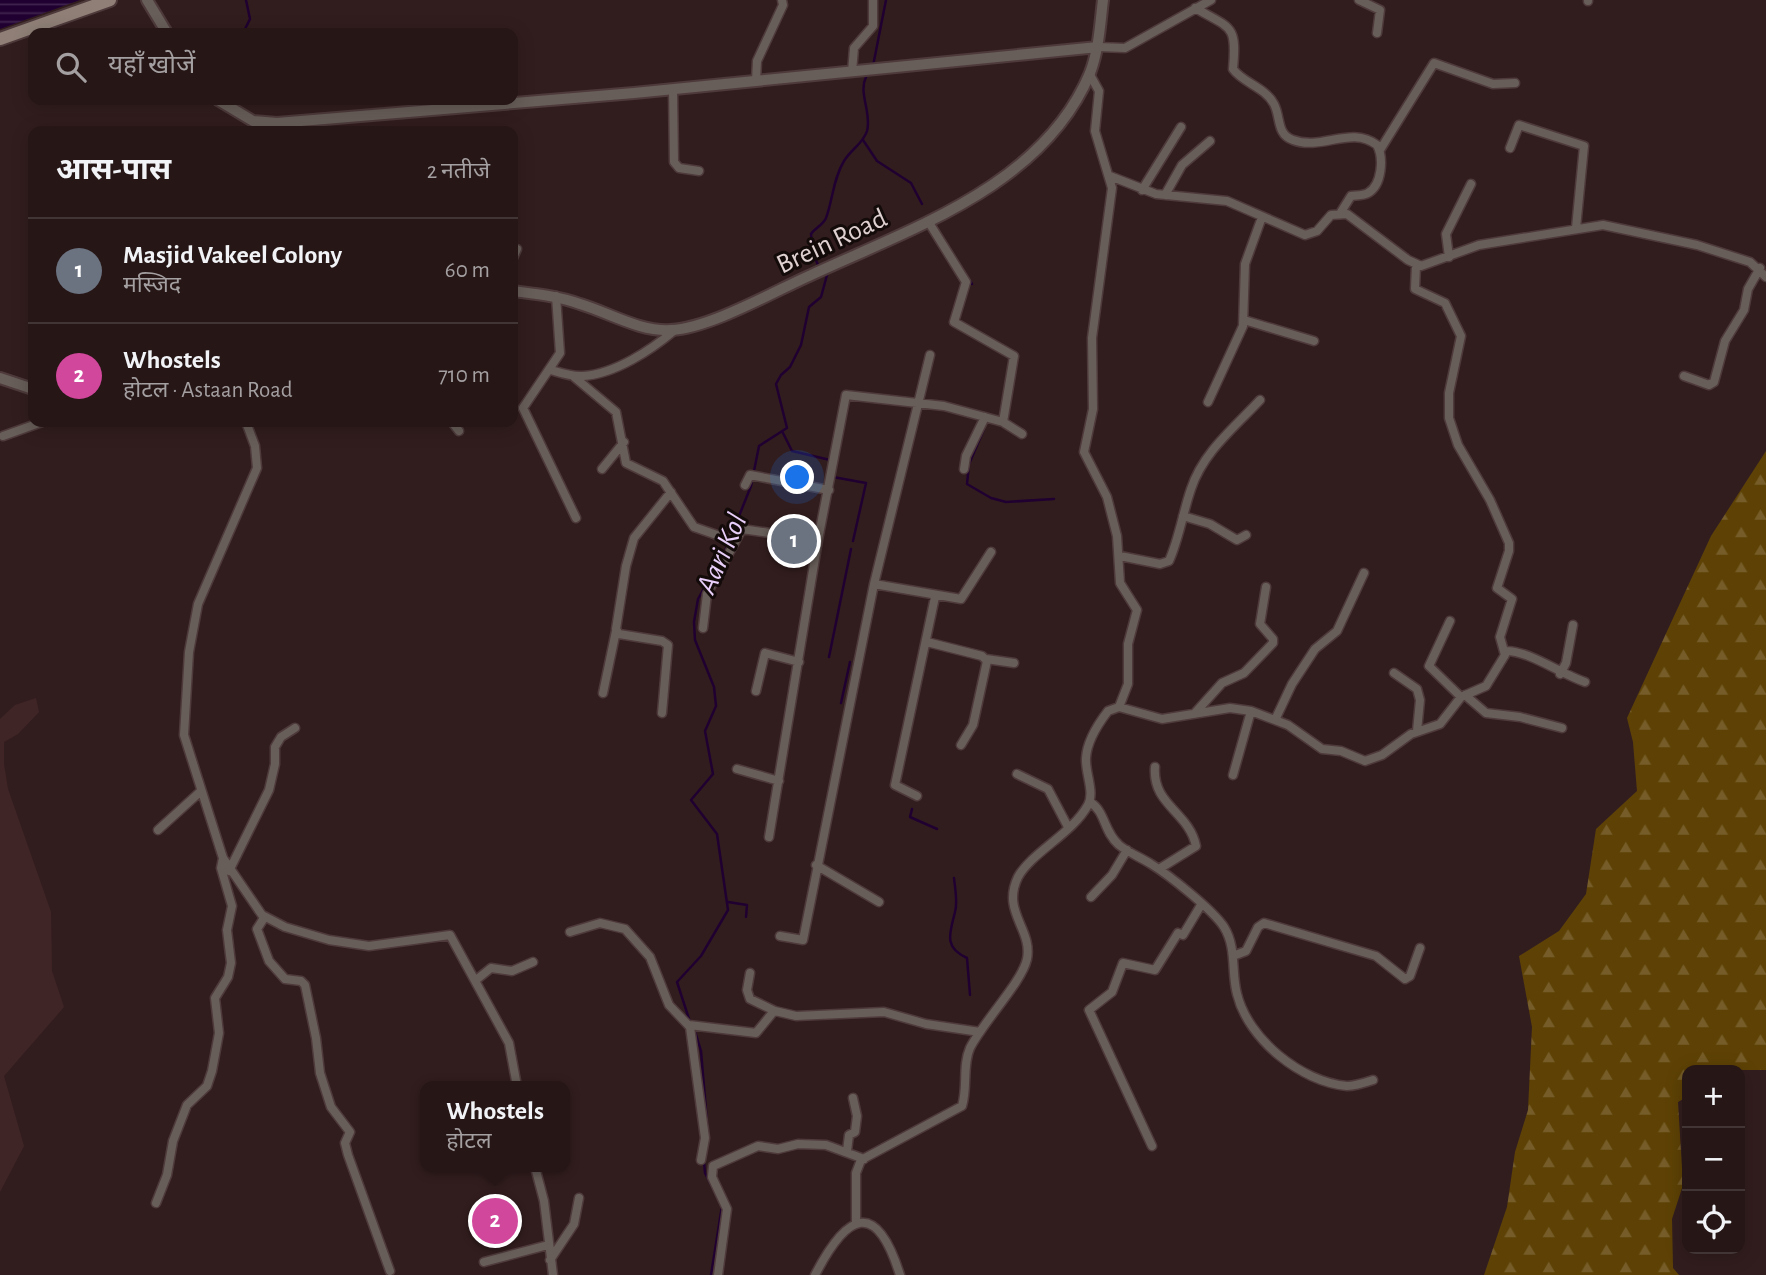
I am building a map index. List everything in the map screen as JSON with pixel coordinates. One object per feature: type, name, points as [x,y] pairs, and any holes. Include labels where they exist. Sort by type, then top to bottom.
[{"type":"main road","points":[[31,28],[110,0]]},
{"type":"main road","points":[[0,39],[28,29]]},
{"type":"street","points":[[148,0],[164,28]]},
{"type":"street","points":[[756,81],[757,61],[782,7],[782,0]]},
{"type":"street","points":[[852,72],[854,48],[873,26],[873,0]]},
{"type":"street","name":"Brein Road","points":[[518,292],[556,296],[648,328],[675,330],[736,309],[928,221],[989,189],[1026,161],[1049,136],[1089,74],[1098,47],[1103,0]]},
{"type":"street","points":[[518,102],[1098,47],[1125,48],[1211,0]]},
{"type":"street","points":[[1359,0],[1381,12],[1377,33]]},
{"type":"street","points":[[1195,8],[1230,29],[1236,41],[1233,69],[1270,98],[1281,131],[1289,138],[1311,143],[1358,136],[1372,141],[1380,150]]},
{"type":"street","points":[[1341,212],[1351,196],[1366,194],[1373,188],[1380,172],[1380,150],[1434,63],[1493,84],[1515,83]]},
{"type":"street","points":[[1089,74],[1099,91],[1096,131],[1099,152],[1110,176],[1112,201],[1091,352],[1093,410],[1083,449],[1087,462],[1107,497],[1119,556],[1120,583],[1137,613],[1128,644],[1128,684],[1119,707]]},
{"type":"street","points":[[673,89],[674,162],[680,168],[699,171]]},
{"type":"street","points":[[226,105],[253,121],[277,123],[487,105]]},
{"type":"street","points":[[1510,148],[1519,125],[1584,146],[1576,228]]},
{"type":"street","points":[[1142,190],[1181,127]]},
{"type":"street","points":[[1166,195],[1182,164],[1210,141]]},
{"type":"street","points":[[1110,176],[1142,190],[1166,195],[1215,198],[1305,235],[1317,231],[1331,215],[1341,212],[1351,215],[1416,265],[1427,265],[1479,245],[1576,228],[1613,225],[1697,245],[1760,268],[1766,277]]},
{"type":"street","points":[[1449,257],[1446,234],[1471,184]]},
{"type":"street","points":[[1208,402],[1244,320],[1245,264],[1262,217]]},
{"type":"street","points":[[928,221],[966,282],[954,322],[1014,356],[1003,422]]},
{"type":"street","points":[[815,1275],[834,1244],[856,1222],[856,1173],[864,1158],[927,1122],[960,1110],[964,1101],[967,1058],[980,1032],[1020,975],[1028,956],[1027,941],[1014,913],[1018,877],[1032,859],[1056,843],[1090,802],[1087,750],[1108,711],[1119,707],[1152,718],[1230,708],[1251,711],[1297,729],[1322,749],[1341,751],[1364,761],[1382,755],[1417,731],[1444,721],[1463,696],[1486,686],[1504,651],[1500,637],[1512,599],[1497,588],[1510,546],[1490,500],[1451,428],[1449,393],[1461,350],[1459,327],[1445,303],[1415,289],[1416,265]]},
{"type":"street","points":[[1684,376],[1709,385],[1714,382],[1725,341],[1744,310],[1748,289],[1760,268]]},
{"type":"street","points":[[556,296],[560,349],[551,370],[527,399],[524,411],[576,518]]},
{"type":"street","points":[[1244,320],[1314,341]]},
{"type":"street","points":[[551,370],[585,376],[611,368],[640,354],[675,330]]},
{"type":"street","points":[[780,936],[803,940],[874,584],[897,479],[930,355]]},
{"type":"street","points":[[573,376],[612,408],[624,442],[626,463],[657,477],[671,492],[694,527],[731,540]]},
{"type":"street","points":[[0,378],[28,387]]},
{"type":"street","points":[[769,837],[818,540],[846,395],[919,402],[1003,422],[1022,434]]},
{"type":"street","points":[[1119,556],[1167,563],[1191,488],[1207,456],[1260,400]]},
{"type":"street","points":[[964,469],[966,456],[985,417]]},
{"type":"street","points":[[3,436],[28,427]]},
{"type":"street","points":[[248,427],[255,446],[257,468],[198,604],[189,653],[184,735],[223,858],[229,871],[264,918],[306,934],[369,946],[450,934],[509,1043],[516,1081]]},
{"type":"street","points":[[456,427],[459,431]]},
{"type":"street","points":[[602,470],[624,442]]},
{"type":"street","points":[[745,485],[754,476],[829,490]]},
{"type":"street","points":[[603,694],[626,566],[634,538],[671,492]]},
{"type":"street","points":[[1183,516],[1210,524],[1237,540],[1246,535]]},
{"type":"street","points":[[703,628],[707,594],[731,540],[744,528],[818,540]]},
{"type":"street","points":[[874,584],[957,600],[964,598],[992,552]]},
{"type":"street","points":[[1275,720],[1299,672],[1317,647],[1337,631],[1364,573]]},
{"type":"street","points":[[1195,713],[1222,683],[1244,673],[1273,643],[1273,639],[1260,624],[1266,587]]},
{"type":"street","points":[[917,796],[895,786],[928,642],[935,597]]},
{"type":"street","points":[[1450,621],[1429,666],[1486,713],[1520,717],[1562,728]]},
{"type":"street","points":[[1560,674],[1568,659],[1573,625]]},
{"type":"street","points":[[616,631],[668,645],[662,713]]},
{"type":"street","points":[[928,642],[986,659],[1014,663]]},
{"type":"street","points":[[1504,651],[1522,652],[1560,674],[1585,682]]},
{"type":"street","points":[[756,691],[765,653],[799,662]]},
{"type":"street","points":[[961,745],[973,725],[986,659]]},
{"type":"street","points":[[1394,673],[1417,689],[1420,700],[1417,731]]},
{"type":"street","points":[[1233,775],[1251,711]]},
{"type":"street","points":[[229,871],[269,790],[275,764],[275,747],[281,737],[295,728]]},
{"type":"street","points":[[1155,767],[1156,789],[1189,829],[1196,846],[1159,869]]},
{"type":"street","points":[[737,769],[779,781]]},
{"type":"street","points":[[1017,774],[1048,789],[1068,827]]},
{"type":"street","points":[[158,831],[201,791]]},
{"type":"street","points":[[1090,802],[1100,810],[1108,834],[1127,850],[1159,869],[1224,928],[1233,956],[1234,981],[1242,1008],[1255,1029],[1290,1063],[1306,1074],[1346,1086],[1373,1080]]},
{"type":"street","points":[[1091,897],[1112,875],[1127,850]]},
{"type":"street","points":[[156,1203],[187,1105],[207,1086],[212,1071],[219,1033],[215,999],[228,977],[231,963],[228,924],[231,900],[221,868],[223,858]]},
{"type":"street","points":[[816,865],[879,902]]},
{"type":"street","points":[[1152,1146],[1089,1010],[1112,992],[1123,963],[1150,970],[1160,965],[1178,933],[1183,935],[1201,905]]},
{"type":"street","points":[[264,918],[257,929],[269,961],[285,979],[301,981],[305,985],[320,1073],[331,1107],[349,1132],[345,1143],[348,1155],[390,1272]]},
{"type":"street","points":[[1233,956],[1246,951],[1258,927],[1265,922],[1371,953],[1405,979],[1410,976],[1420,948]]},
{"type":"street","points":[[570,932],[600,923],[625,929],[650,957],[669,1004],[692,1025],[756,1033],[774,1011]]},
{"type":"street","points":[[476,980],[491,968],[513,971],[533,962]]},
{"type":"street","points":[[750,974],[747,995],[753,1002],[774,1011],[796,1016],[884,1012],[926,1024],[980,1032]]},
{"type":"street","points":[[692,1025],[705,1138],[701,1160]]},
{"type":"street","points":[[847,1151],[849,1135],[855,1132],[857,1120],[853,1098]]},
{"type":"street","points":[[718,1275],[727,1209],[712,1177],[713,1166],[752,1146],[778,1149],[806,1144],[847,1151],[864,1158]]},
{"type":"street","points":[[536,1172],[544,1201],[553,1275]]},
{"type":"street","points":[[550,1260],[574,1224],[579,1198]]},
{"type":"street","points":[[856,1222],[870,1222],[883,1233],[900,1275]]},
{"type":"street","points":[[484,1262],[548,1245]]},
{"type":"shaded area","points":[[0,0],[80,0],[0,29]]},
{"type":"shaded area","points":[[36,698],[39,712],[18,734],[4,742],[4,764],[8,789],[51,912],[52,971],[64,1007],[4,1076],[24,1146],[0,1192],[0,719],[15,705]]},
{"type":"green space","points":[[1766,451],[1766,1070],[1745,1070],[1745,1065],[1682,1065],[1682,1100],[1678,1102],[1682,1188],[1672,1219],[1673,1268],[1679,1275],[1484,1275],[1507,1207],[1515,1152],[1528,1110],[1532,1027],[1519,956],[1559,931],[1586,894],[1596,829],[1637,791],[1633,742],[1627,718],[1711,536]]},
{"type":"waterway","points":[[246,0],[250,19],[246,28]]},
{"type":"waterway","name":"Aari Kol","points":[[873,66],[886,0]]},
{"type":"waterway","name":"Aari Kol","points":[[819,267],[813,254],[811,234],[826,218],[844,161],[867,131],[868,117],[863,90],[866,77]]},
{"type":"waterway","points":[[863,140],[877,161],[911,183],[922,204]]},
{"type":"waterway","points":[[958,262],[972,284]]},
{"type":"waterway","name":"Aari Kol","points":[[731,536],[751,486],[759,446],[787,428],[776,384],[790,367],[801,345],[809,307],[821,297],[827,275]]},
{"type":"waterway","points":[[984,429],[969,464],[967,484],[991,498],[1006,502],[1054,499]]},
{"type":"waterway","points":[[782,431],[792,451],[830,460]]},
{"type":"waterway","points":[[833,477],[866,483],[853,541]]},
{"type":"waterway","name":"Aari Kol","points":[[690,1022],[677,982],[701,956],[728,910],[717,834],[691,800],[713,774],[705,731],[716,706],[714,687],[695,640],[694,622],[698,599],[729,543]]},
{"type":"waterway","points":[[829,657],[851,549]]},
{"type":"waterway","points":[[841,703],[850,662]]},
{"type":"waterway","points":[[912,809],[910,817],[937,829]]},
{"type":"waterway","points":[[954,878],[956,904],[950,939],[954,949],[967,958],[970,995]]},
{"type":"waterway","points":[[728,902],[747,905],[746,917]]},
{"type":"waterway","name":"Aari Kol","points":[[694,1028],[701,1051],[708,1134]]},
{"type":"waterway","name":"Aari Kol","points":[[704,1162],[705,1173],[722,1206],[711,1275]]},
{"type":"place","name":"Masjid Vakeel Colony","points":[[794,541]]},
{"type":"place","name":"Whostels","points":[[495,1221]]}]
